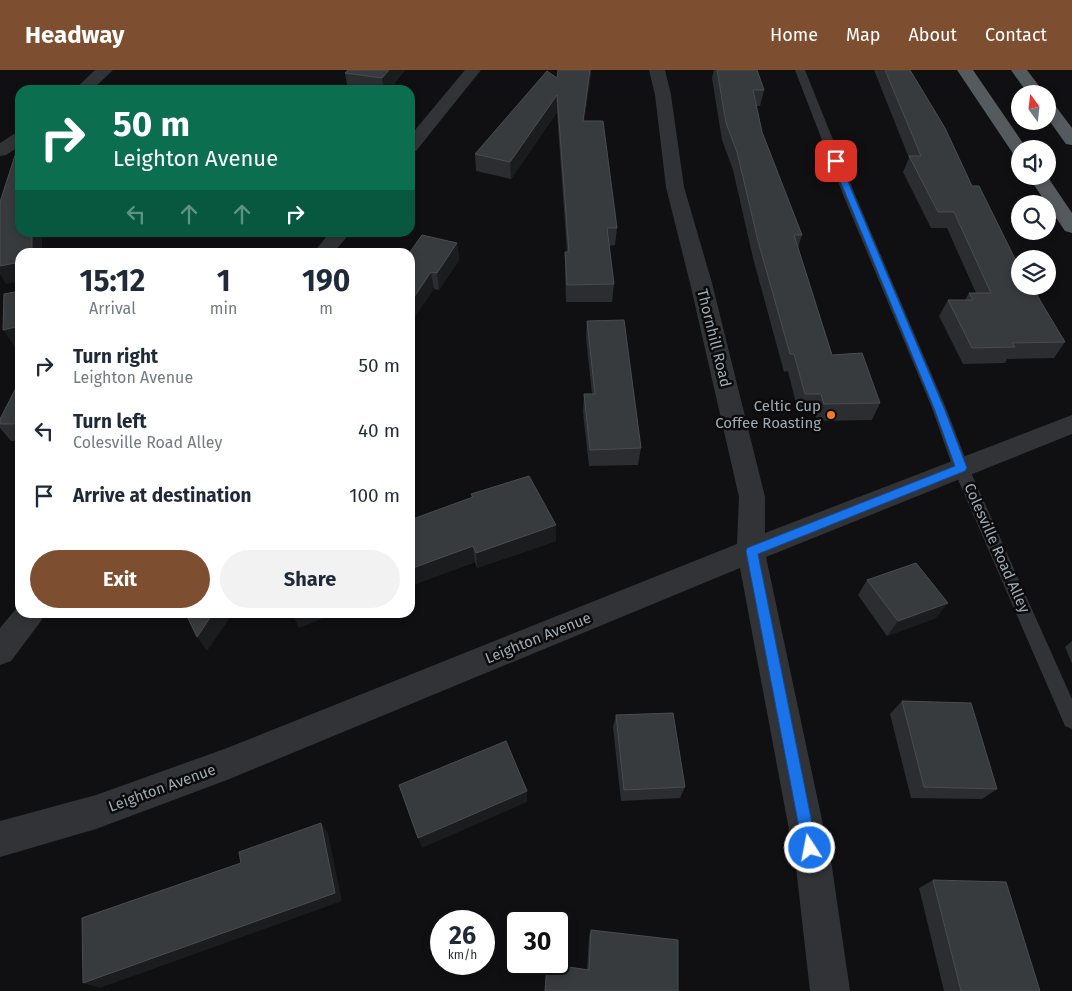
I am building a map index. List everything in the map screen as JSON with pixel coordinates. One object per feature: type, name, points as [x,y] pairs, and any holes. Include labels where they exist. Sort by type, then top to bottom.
[{"type":"highway","points":[[965,70],[1013,140]]},
{"type":"highway","points":[[1019,70],[1030,85]]},
{"type":"highway","points":[[1056,119],[1072,140]]},
{"type":"highway","points":[[1043,185],[1072,227]]},
{"type":"street","points":[[88,85],[105,70]]},
{"type":"street","points":[[415,141],[473,70]]},
{"type":"street","name":"Thornhill Road","points":[[657,70],[663,95],[675,187],[701,284],[752,497],[752,551],[814,867],[830,991]]},
{"type":"street","points":[[0,151],[15,141]]},
{"type":"street","points":[[327,248],[337,237]]},
{"type":"street","name":"Leighton Avenue","points":[[0,839],[96,812],[227,764],[752,551],[1072,424]]},
{"type":"street","points":[[0,651],[26,618]]},
{"type":"lane","name":"Colesville Road Alley","points":[[800,70],[850,197],[939,408],[962,468],[1072,720]]},
{"type":"building","points":[[348,70],[389,70],[382,78],[345,73]]},
{"type":"building","points":[[558,70],[590,70],[583,121],[603,121],[617,228],[607,228],[614,284],[567,285],[565,252],[569,252],[557,95],[510,162],[475,154],[547,71],[557,78]]},
{"type":"building","points":[[717,70],[757,70],[764,90],[753,90],[762,132],[802,235],[794,235],[832,355],[862,353],[880,403],[824,404],[821,394],[805,394],[794,354],[790,354],[758,241],[737,152],[726,123]]},
{"type":"building","points":[[885,70],[910,70],[945,128],[972,186],[979,186],[1011,251],[1011,295],[1037,295],[1065,342],[1012,343],[1015,347],[972,348],[948,300],[973,300],[969,293],[991,293],[954,212],[938,212],[909,156],[921,156]]},
{"type":"building","points":[[15,156],[15,237],[32,237],[32,248],[15,248],[15,263],[0,266],[0,202]]},
{"type":"building","points":[[422,235],[457,243],[437,273],[431,272],[415,296],[415,248],[413,248]]},
{"type":"building","points":[[15,292],[15,327],[3,330],[4,294]]},
{"type":"building","points":[[624,320],[641,448],[590,450],[584,394],[595,394],[587,321]]},
{"type":"building","points":[[15,390],[15,424],[0,424],[0,419]]},
{"type":"building","points":[[529,476],[556,525],[476,553],[473,546],[415,567],[415,518],[473,497],[471,494]]},
{"type":"building","points":[[916,563],[948,603],[898,621],[867,580]]},
{"type":"building","points":[[188,618],[210,618],[197,637]]},
{"type":"building","points":[[902,701],[971,703],[997,789],[924,787]]},
{"type":"building","points":[[673,713],[685,787],[624,790],[616,715]]},
{"type":"building","points":[[506,741],[527,791],[418,838],[399,785]]},
{"type":"building","points":[[321,823],[335,893],[83,983],[82,918],[241,863],[239,852]]},
{"type":"building","points":[[933,880],[1006,882],[1040,991],[961,991]]},
{"type":"building","points":[[591,930],[678,940],[678,991],[545,991],[546,975],[570,975],[570,967],[589,970]]},
{"type":"place","name":"Celtic Cup Coffee Roasting","points":[[831,415]]},
{"type":"route","points":[[810,848],[752,551],[962,468],[939,408],[836,161]]}]
